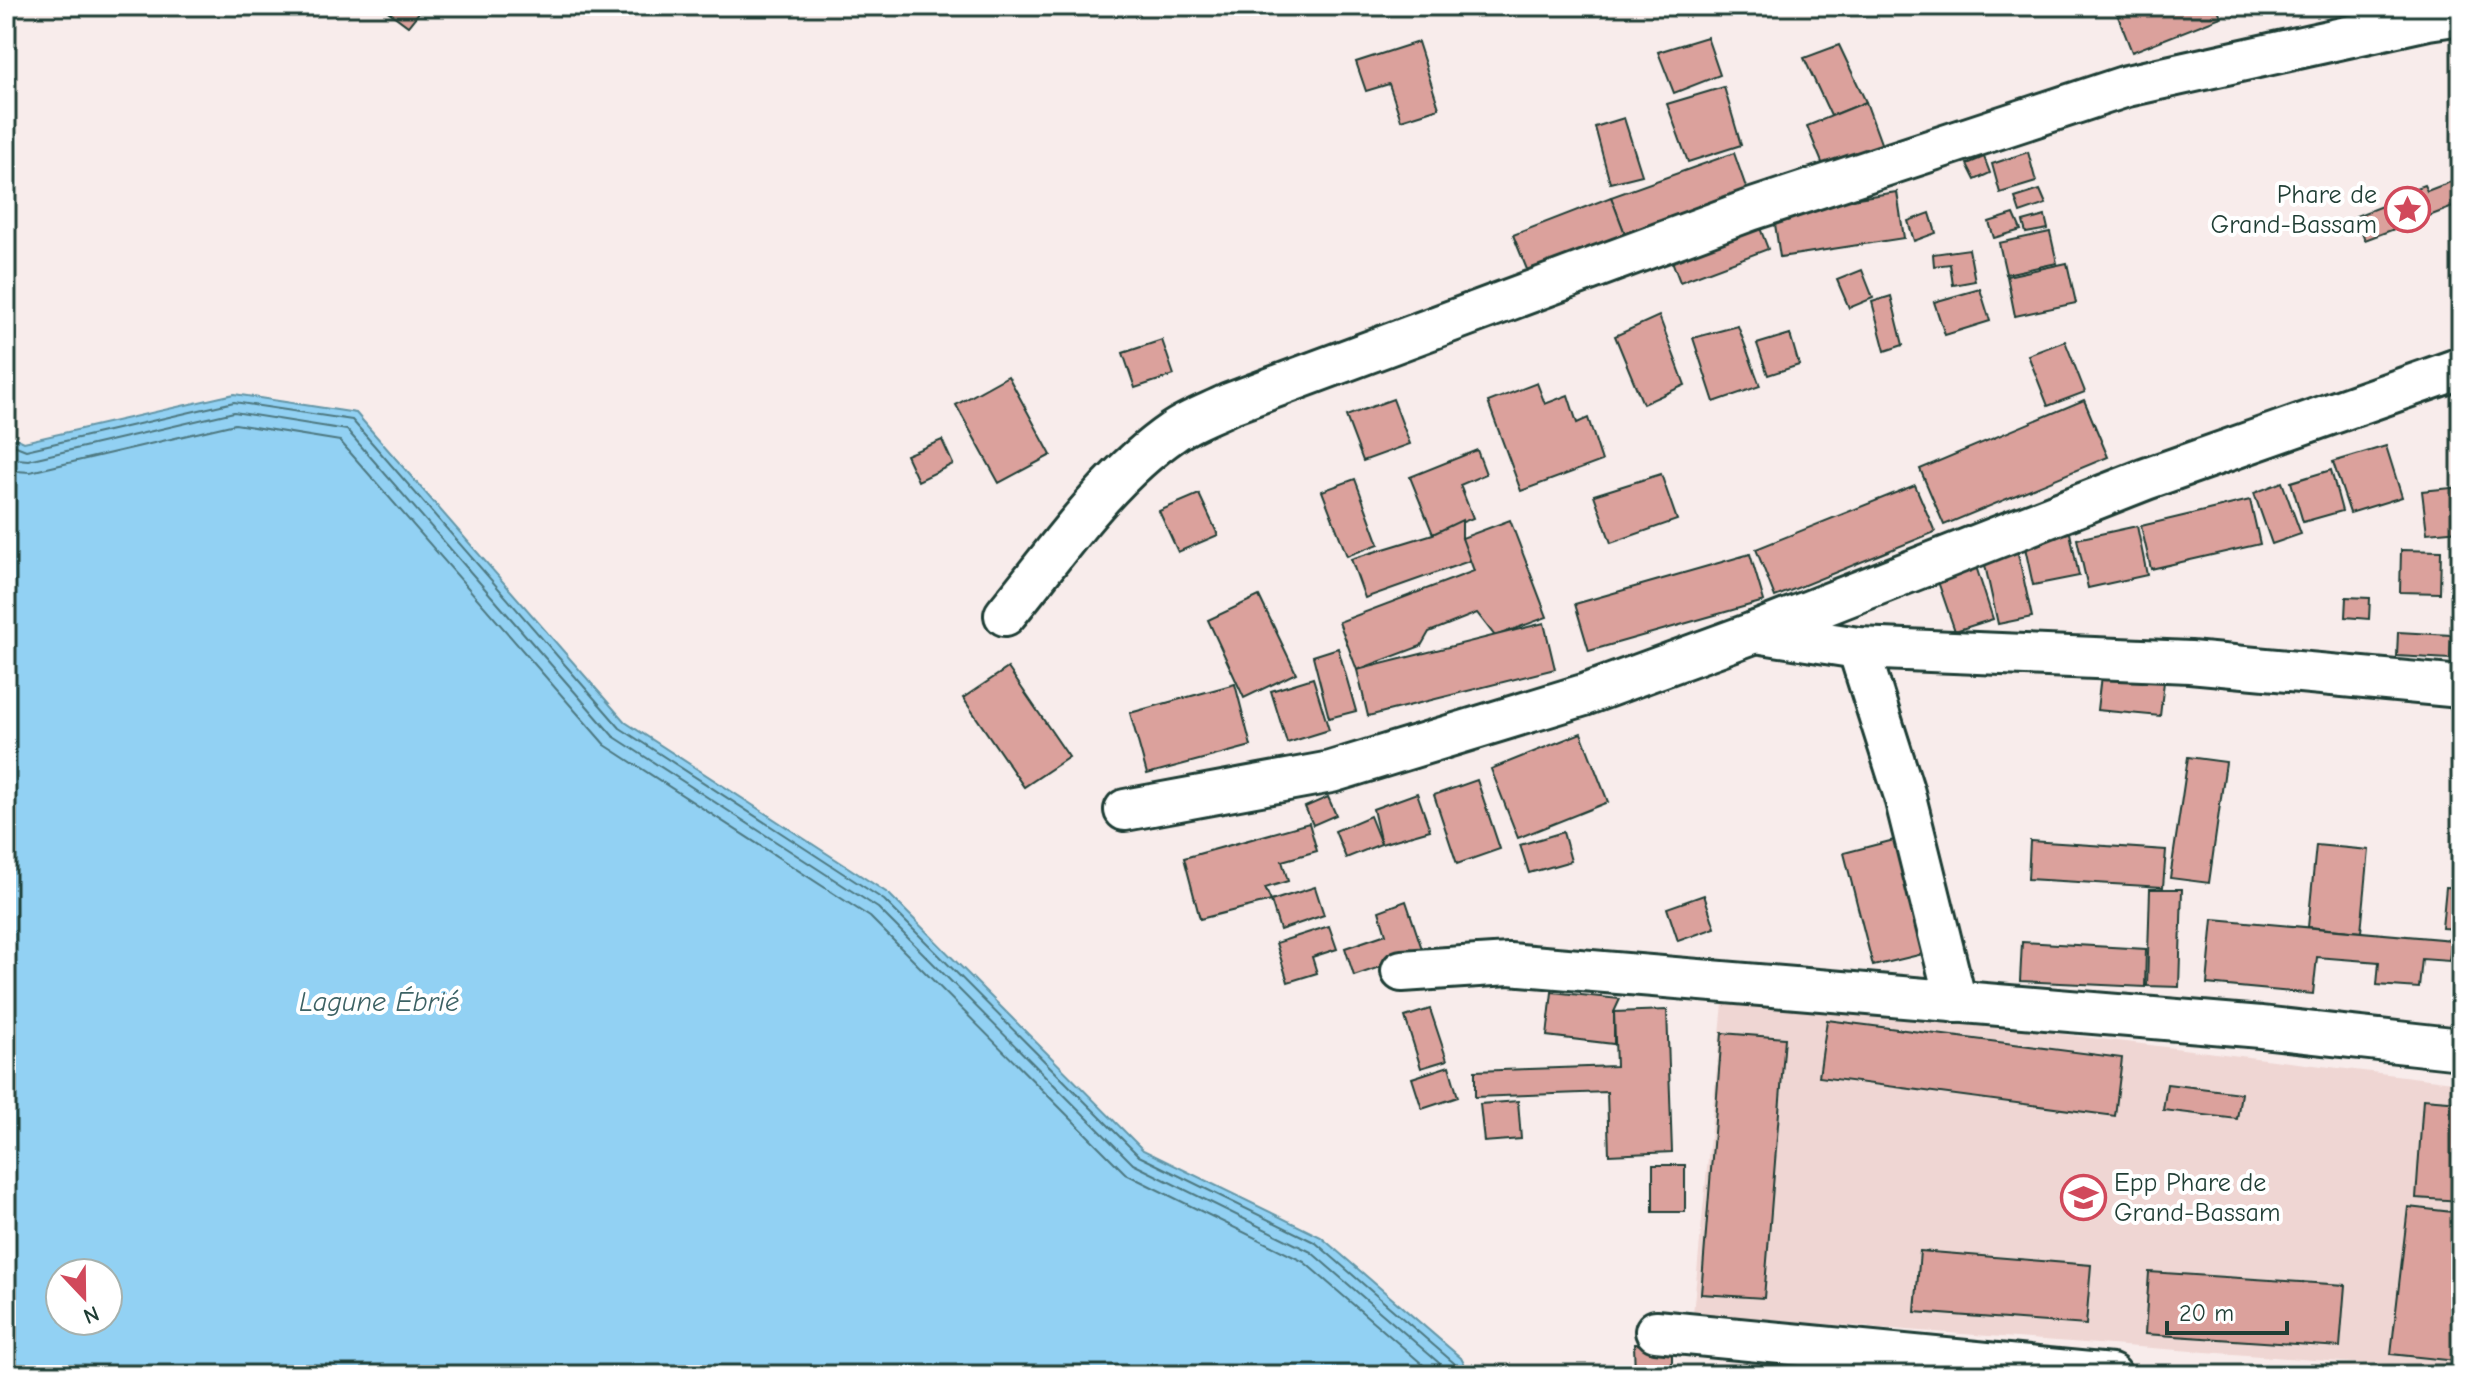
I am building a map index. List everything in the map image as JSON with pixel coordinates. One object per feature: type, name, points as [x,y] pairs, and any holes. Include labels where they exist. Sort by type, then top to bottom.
[{"type":"street","points":[[1005,615],[1110,487],[1148,451],[1176,430],[1229,404],[1750,210],[2127,86],[2461,14]]},
{"type":"street","points":[[1125,810],[1331,772],[1584,695],[1756,632],[2146,479],[2461,368]]},
{"type":"street","points":[[1756,632],[1858,648],[2190,662],[2461,687]]},
{"type":"street","points":[[1858,648],[1904,793],[1956,1002]]},
{"type":"street","points":[[1402,971],[1509,964],[2261,1027],[2461,1049]]},
{"type":"street","points":[[1656,1331],[2111,1375]]},
{"type":"shaded area","name":"Epp Phare de Grand-Bassam","points":[[1724,993],[2461,1083],[2461,1371],[1693,1314]]},
{"type":"water","name":"Lagune Ébrié","points":[[234,394],[356,413],[625,722],[889,894],[1143,1150],[1321,1237],[1461,1358],[1470,1375],[6,1375],[6,433],[24,442]]},
{"type":"building","points":[[381,6],[424,6],[408,26]]},
{"type":"building","points":[[2114,6],[2217,6],[2221,17],[2132,52]]},
{"type":"building","points":[[1707,37],[1720,75],[1674,93],[1658,52]]},
{"type":"building","points":[[1418,42],[1439,108],[1401,120],[1389,84],[1366,91],[1356,62]]},
{"type":"building","points":[[1839,45],[1866,102],[1831,116],[1804,58]]},
{"type":"building","points":[[1724,87],[1741,145],[1688,162],[1667,104]]},
{"type":"building","points":[[1866,102],[1882,146],[1825,170],[1807,126]]},
{"type":"building","points":[[1624,118],[1642,175],[1610,183],[1595,127]]},
{"type":"building","points":[[2028,152],[2036,182],[2000,193],[1992,164]]},
{"type":"building","points":[[1734,153],[1749,196],[1627,239],[1611,197]]},
{"type":"building","points":[[1984,157],[1990,173],[1975,180],[1967,164]]},
{"type":"building","points":[[2458,179],[2461,204],[2365,240],[2356,216],[2387,204],[2385,199],[2424,185],[2427,191]]},
{"type":"building","points":[[2040,190],[2046,204],[2020,213],[2015,198]]},
{"type":"building","points":[[1897,192],[1904,238],[1780,257],[1773,211]]},
{"type":"building","points":[[1611,197],[1627,239],[1530,277],[1513,235]]},
{"type":"building","points":[[1930,213],[1936,233],[1914,241],[1908,221]]},
{"type":"building","points":[[2014,214],[2021,230],[1994,238],[1989,222]]},
{"type":"building","points":[[2045,216],[2048,229],[2026,233],[2023,222]]},
{"type":"building","points":[[1757,220],[1768,249],[1680,282],[1669,253]]},
{"type":"building","points":[[2050,232],[2057,263],[2006,274],[1999,243]]},
{"type":"building","points":[[1969,249],[1975,281],[1953,285],[1950,264],[1934,266],[1933,254]]},
{"type":"building","points":[[2067,263],[2076,303],[2015,316],[2007,276]]},
{"type":"building","points":[[1862,270],[1873,298],[1849,308],[1837,280]]},
{"type":"building","points":[[1980,289],[1990,321],[1945,335],[1934,302]]},
{"type":"building","points":[[1891,296],[1903,345],[1885,351],[1872,302]]},
{"type":"building","points":[[1659,316],[1685,385],[1643,404],[1615,336]]},
{"type":"building","points":[[1738,326],[1760,386],[1714,402],[1693,338]]},
{"type":"building","points":[[1790,334],[1799,365],[1768,375],[1757,344]]},
{"type":"building","points":[[1162,340],[1174,375],[1135,388],[1123,353]]},
{"type":"building","points":[[2065,341],[2085,392],[2048,406],[2028,355]]},
{"type":"building","points":[[1008,376],[1051,455],[999,483],[956,405]]},
{"type":"building","points":[[1537,383],[1545,404],[1568,395],[1577,423],[1588,418],[1602,461],[1521,491],[1488,402]]},
{"type":"building","points":[[1393,399],[1410,444],[1363,461],[1346,416]]},
{"type":"building","points":[[2084,400],[2108,457],[1944,525],[1920,469]]},
{"type":"building","points":[[942,440],[953,464],[918,481],[906,455]]},
{"type":"building","points":[[2386,446],[2402,497],[2350,513],[2333,462]]},
{"type":"building","points":[[1477,450],[1486,474],[1460,485],[1473,518],[1433,534],[1410,477]]},
{"type":"building","points":[[2331,470],[2342,511],[2303,522],[2291,482]]},
{"type":"building","points":[[1661,474],[1677,520],[1611,543],[1594,495]]},
{"type":"building","points":[[1355,479],[1379,544],[1347,556],[1322,491]]},
{"type":"building","points":[[2282,482],[2301,534],[2272,544],[2254,493]]},
{"type":"building","points":[[1915,485],[1935,532],[1775,597],[1756,549]]},
{"type":"building","points":[[2461,487],[2461,530],[2427,533],[2422,491]]},
{"type":"building","points":[[1199,494],[1218,535],[1178,552],[1159,511]]},
{"type":"building","points":[[2250,500],[2260,544],[2151,569],[2141,526]]},
{"type":"building","points":[[1462,520],[1462,538],[1475,559],[1365,598],[1351,559],[1433,534]]},
{"type":"building","points":[[1510,520],[1547,617],[1495,636],[1477,613],[1429,632],[1421,646],[1357,670],[1339,622],[1474,571],[1462,538]]},
{"type":"building","points":[[2137,526],[2147,575],[2088,588],[2077,539]]},
{"type":"building","points":[[2069,528],[2079,576],[2033,585],[2023,538]]},
{"type":"building","points":[[2015,540],[2032,617],[1998,624],[1981,547]]},
{"type":"building","points":[[2401,550],[2441,551],[2440,593],[2400,592]]},
{"type":"building","points":[[1750,554],[1764,601],[1589,651],[1575,604]]},
{"type":"building","points":[[1973,557],[1993,619],[1955,631],[1934,570]]},
{"type":"building","points":[[1259,596],[1296,673],[1244,698],[1208,620]]},
{"type":"building","points":[[2346,597],[2370,598],[2369,619],[2345,617]]},
{"type":"building","points":[[2458,612],[2461,612],[2461,661],[2455,661]]},
{"type":"building","points":[[1544,623],[1555,669],[1368,716],[1357,670]]},
{"type":"building","points":[[2398,632],[2451,635],[2450,659],[2397,656]]},
{"type":"building","points":[[1338,648],[1356,711],[1329,718],[1313,656]]},
{"type":"building","points":[[2102,667],[2165,673],[2160,716],[2097,710]]},
{"type":"building","points":[[1008,668],[1069,757],[1024,787],[963,698]]},
{"type":"building","points":[[1313,678],[1329,730],[1287,743],[1271,691]]},
{"type":"building","points":[[1235,684],[1251,746],[1147,774],[1130,713]]},
{"type":"building","points":[[1581,733],[1608,802],[1518,838],[1491,769]]},
{"type":"building","points":[[2188,757],[2226,762],[2209,883],[2170,878]]},
{"type":"building","points":[[1477,780],[1500,849],[1457,864],[1434,795]]},
{"type":"building","points":[[1417,793],[1430,830],[1381,844],[1373,809]]},
{"type":"building","points":[[1328,797],[1336,815],[1313,825],[1305,807]]},
{"type":"building","points":[[1370,816],[1381,844],[1346,858],[1335,831]]},
{"type":"building","points":[[1309,823],[1317,851],[1282,861],[1288,881],[1265,888],[1271,901],[1200,919],[1184,858]]},
{"type":"building","points":[[1563,832],[1571,861],[1529,873],[1520,845]]},
{"type":"building","points":[[1898,839],[1927,953],[1873,966],[1844,853]]},
{"type":"building","points":[[2030,841],[2166,850],[2163,887],[2028,879]]},
{"type":"building","points":[[2316,845],[2369,850],[2361,932],[2308,927]]},
{"type":"building","points":[[1315,887],[1324,915],[1280,930],[1271,901]]},
{"type":"building","points":[[2446,887],[2461,888],[2461,929],[2442,928]]},
{"type":"building","points":[[2150,889],[2182,889],[2179,987],[2147,986]]},
{"type":"building","points":[[1704,895],[1715,928],[1678,941],[1667,908]]},
{"type":"building","points":[[1406,901],[1423,952],[1354,976],[1345,948],[1386,934],[1379,911]]},
{"type":"building","points":[[2213,919],[2452,940],[2449,961],[2422,959],[2419,988],[2377,985],[2379,962],[2317,957],[2313,994],[2207,984]]},
{"type":"building","points":[[1329,926],[1337,949],[1312,957],[1317,973],[1288,982],[1276,943]]},
{"type":"building","points":[[2022,942],[2146,949],[2145,987],[2020,981]]},
{"type":"building","points":[[2458,944],[2461,944],[2461,1017],[2453,1017]]},
{"type":"building","points":[[1552,992],[1620,999],[1614,1012],[1614,1044],[1547,1036]]},
{"type":"building","points":[[1430,1009],[1447,1060],[1421,1068],[1405,1017]]},
{"type":"building","points":[[1667,1010],[1672,1152],[1609,1155],[1607,1092],[1475,1097],[1475,1071],[1616,1066],[1614,1012]]},
{"type":"building","points":[[1827,1020],[2122,1058],[2115,1116],[1819,1077]]},
{"type":"building","points":[[1722,1033],[1785,1038],[1764,1298],[1701,1294]]},
{"type":"building","points":[[1449,1066],[1458,1097],[1422,1109],[1412,1078]]},
{"type":"building","points":[[2167,1084],[2241,1093],[2237,1119],[2163,1110]]},
{"type":"building","points":[[2423,1099],[2461,1102],[2461,1201],[2416,1198]]},
{"type":"building","points":[[1518,1101],[1521,1139],[1484,1142],[1480,1104]]},
{"type":"building","points":[[1653,1165],[1685,1165],[1685,1212],[1653,1212]]},
{"type":"building","points":[[2408,1207],[2461,1213],[2461,1313],[2456,1361],[2391,1354]]},
{"type":"building","points":[[1920,1251],[2091,1265],[2086,1325],[1915,1312]]},
{"type":"building","points":[[2149,1272],[2345,1285],[2340,1347],[2145,1334]]},
{"type":"building","points":[[1634,1344],[1672,1346],[1672,1375],[1635,1375]]},
{"type":"building","points":[[1802,1368],[1863,1375],[1802,1375]]},
{"type":"place","name":"Phare de Grand-Bassam","points":[[2408,210]]},
{"type":"place","name":"Epp Phare de Grand-Bassam","points":[[2083,1198]]}]
